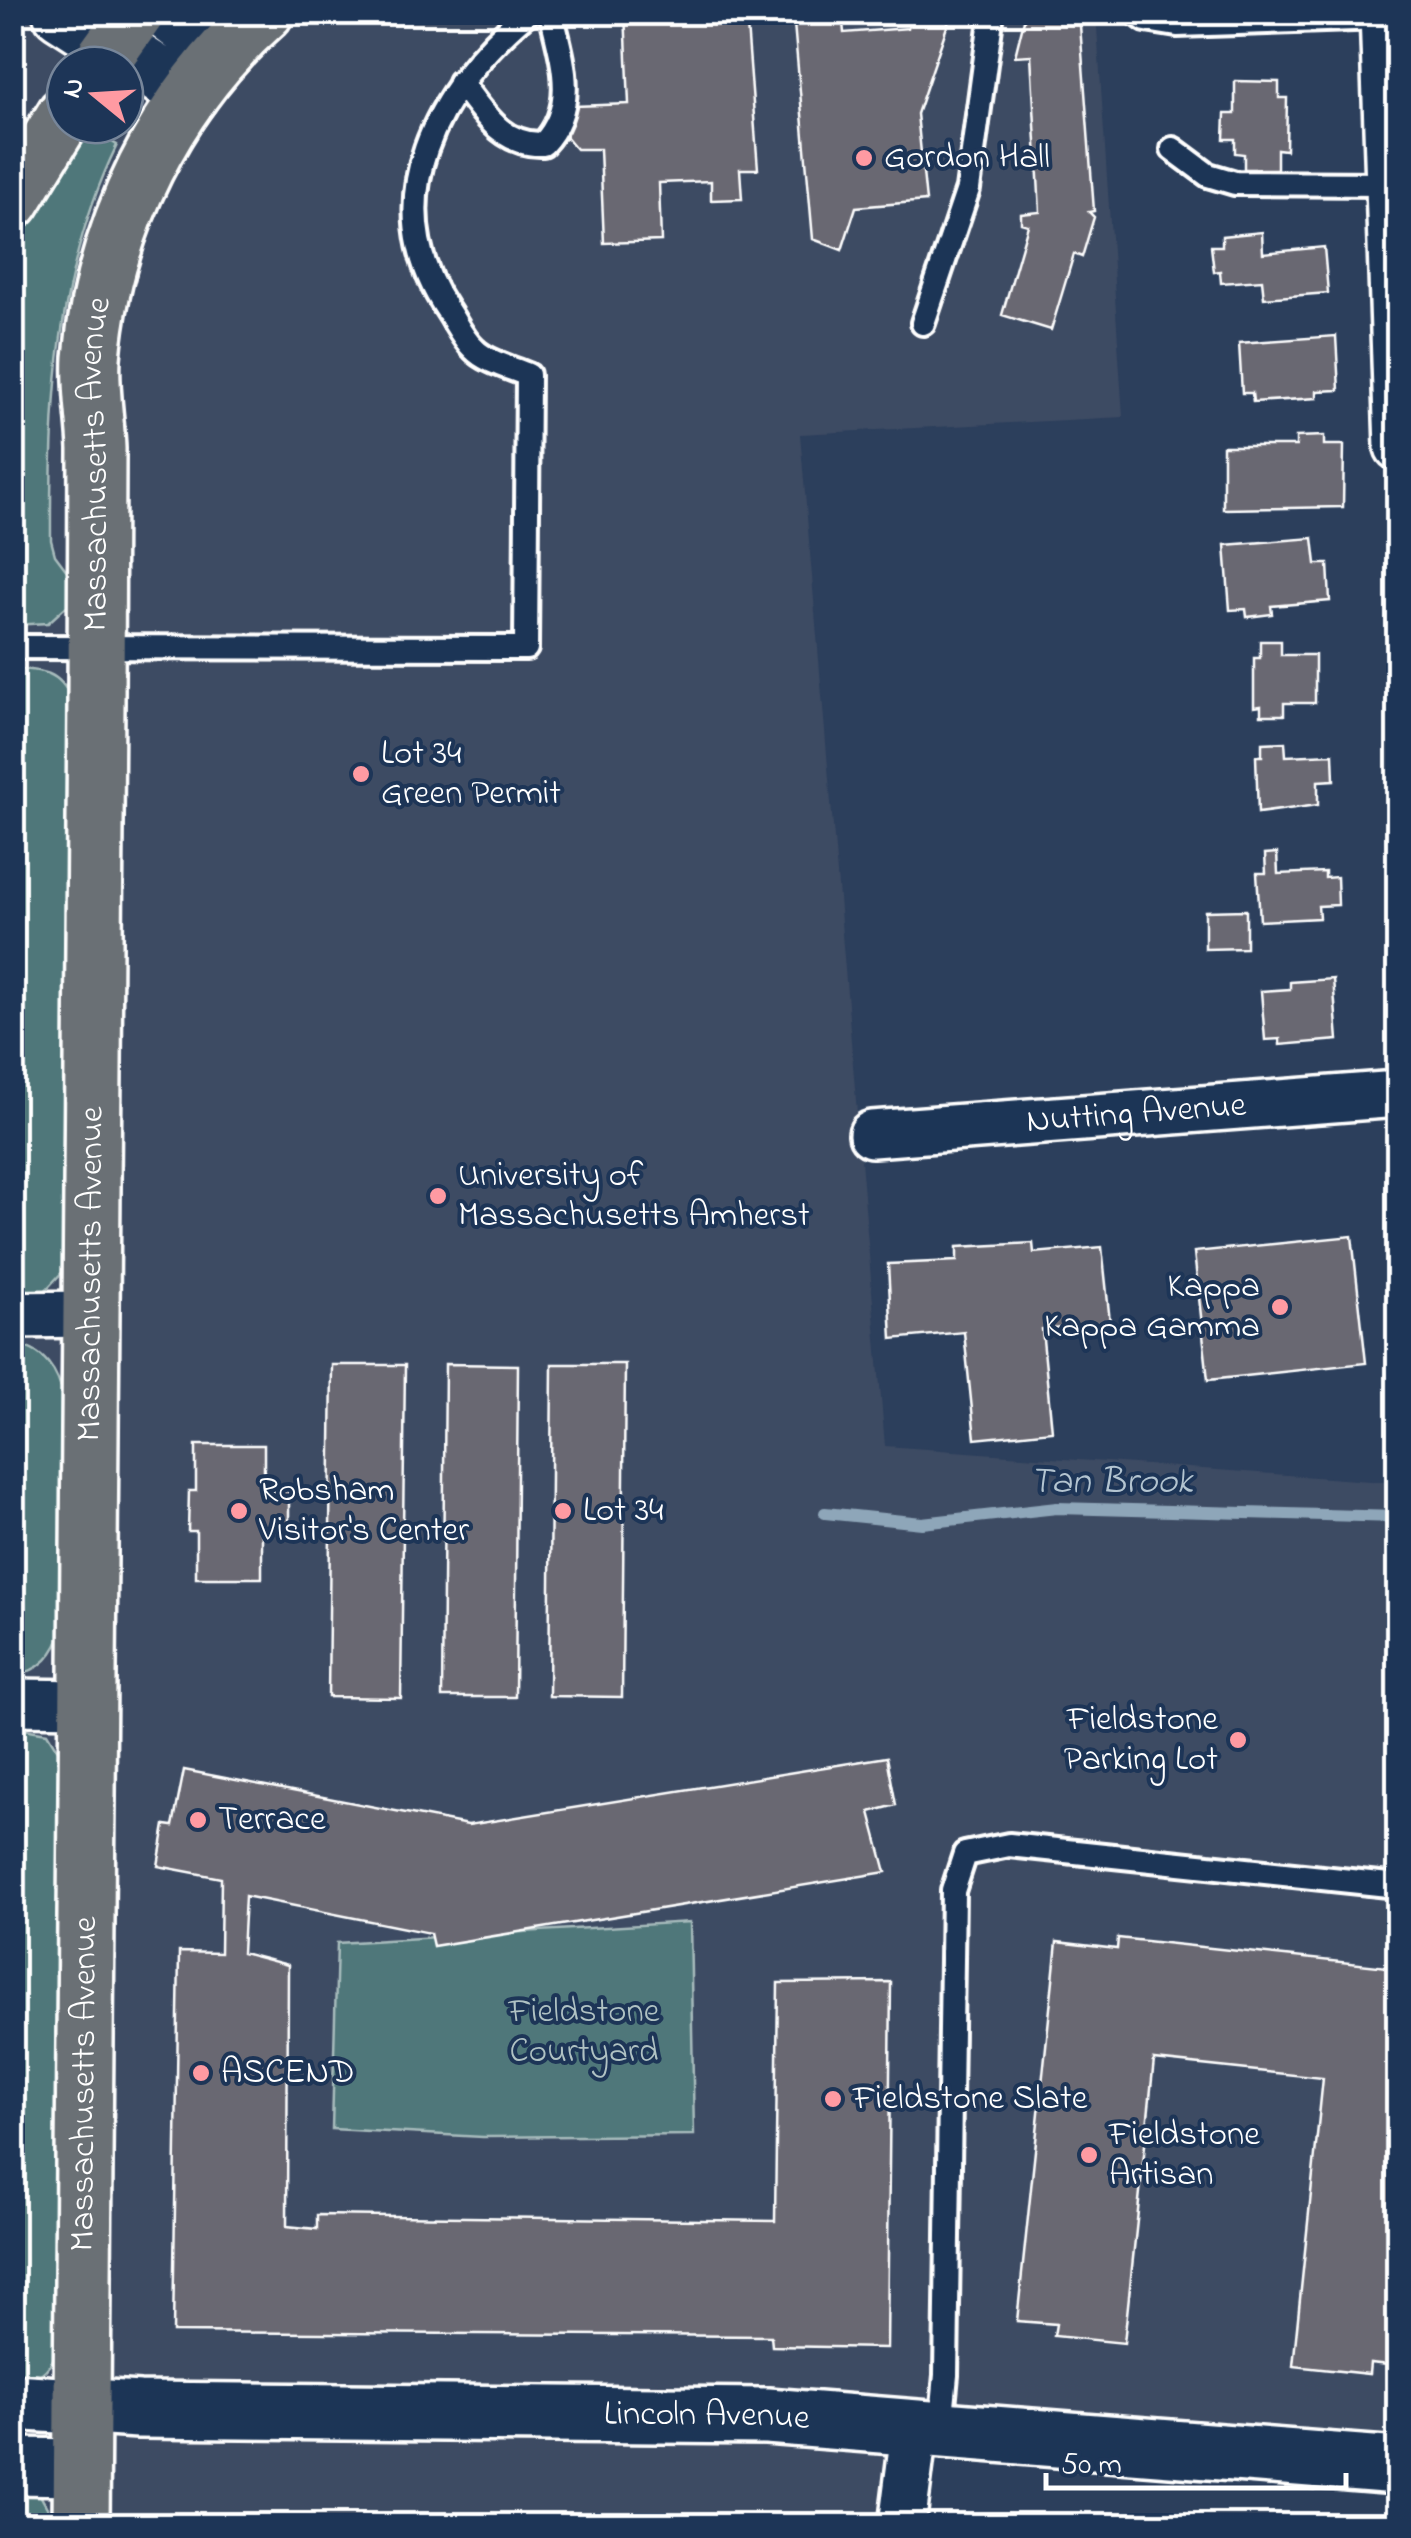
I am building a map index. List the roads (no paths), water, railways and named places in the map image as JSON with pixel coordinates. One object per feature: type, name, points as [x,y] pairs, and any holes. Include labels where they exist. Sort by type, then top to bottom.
[{"type":"main road","name":"Massachusetts Avenue","points":[[81,2526],[96,648],[94,344],[110,257],[126,208],[205,74],[265,12]]},
{"type":"main road","points":[[12,200],[46,145]]},
{"type":"street","points":[[61,12],[116,41],[205,74]]},
{"type":"street","points":[[166,12],[205,74]]},
{"type":"street","points":[[1383,16],[1393,196],[1398,447]]},
{"type":"street","name":"Nutting Avenue","points":[[872,1134],[1398,1094]]},
{"type":"street","points":[[12,1315],[90,1314]]},
{"type":"street","points":[[12,1702],[87,1704]]},
{"type":"street","name":"Lincoln Avenue","points":[[12,2402],[688,2413],[928,2425],[1398,2466]]},
{"type":"street","points":[[902,2526],[928,2425]]},
{"type":"street","points":[[12,2466],[81,2467]]},
{"type":"lane","points":[[12,647],[526,648],[528,376],[475,351],[433,288],[414,237],[420,159],[460,82],[498,38],[528,12]]},
{"type":"lane","points":[[460,82],[494,127],[522,145],[543,144],[558,128],[567,82],[551,12]]},
{"type":"lane","points":[[923,322],[968,189],[992,12]]},
{"type":"lane","points":[[1135,12],[1146,20],[1177,25],[1383,16]]},
{"type":"lane","points":[[1174,148],[1208,175],[1234,184],[1393,196]]},
{"type":"lane","points":[[928,2425],[946,2355],[954,1891],[965,1854],[1008,1845],[1398,1886]]},
{"type":"waterway","name":"Tan Brook","points":[[825,1513],[922,1523],[1057,1508],[1398,1517]]},
{"type":"place","name":"Gordon Hall","points":[[864,158]]},
{"type":"place","name":"Lot 34 Green Permit","points":[[361,774]]},
{"type":"place","name":"University of Massachusetts Amherst","points":[[438,1196]]},
{"type":"place","name":"Kappa Kappa Gamma","points":[[1280,1307]]},
{"type":"place","name":"Robsham Visitor's Center","points":[[239,1511]]},
{"type":"place","name":"Lot 34","points":[[563,1511]]},
{"type":"place","name":"Fieldstone Parking Lot","points":[[1238,1740]]},
{"type":"place","name":"Terrace","points":[[198,1820]]},
{"type":"place","name":"ASCEND","points":[[201,2073]]},
{"type":"place","name":"Fieldstone Slate","points":[[833,2099]]},
{"type":"place","name":"Fieldstone Artisan","points":[[1089,2155]]},
{"type":"park label","name":"Fieldstone Courtyard","points":[[584,2032]]}]
